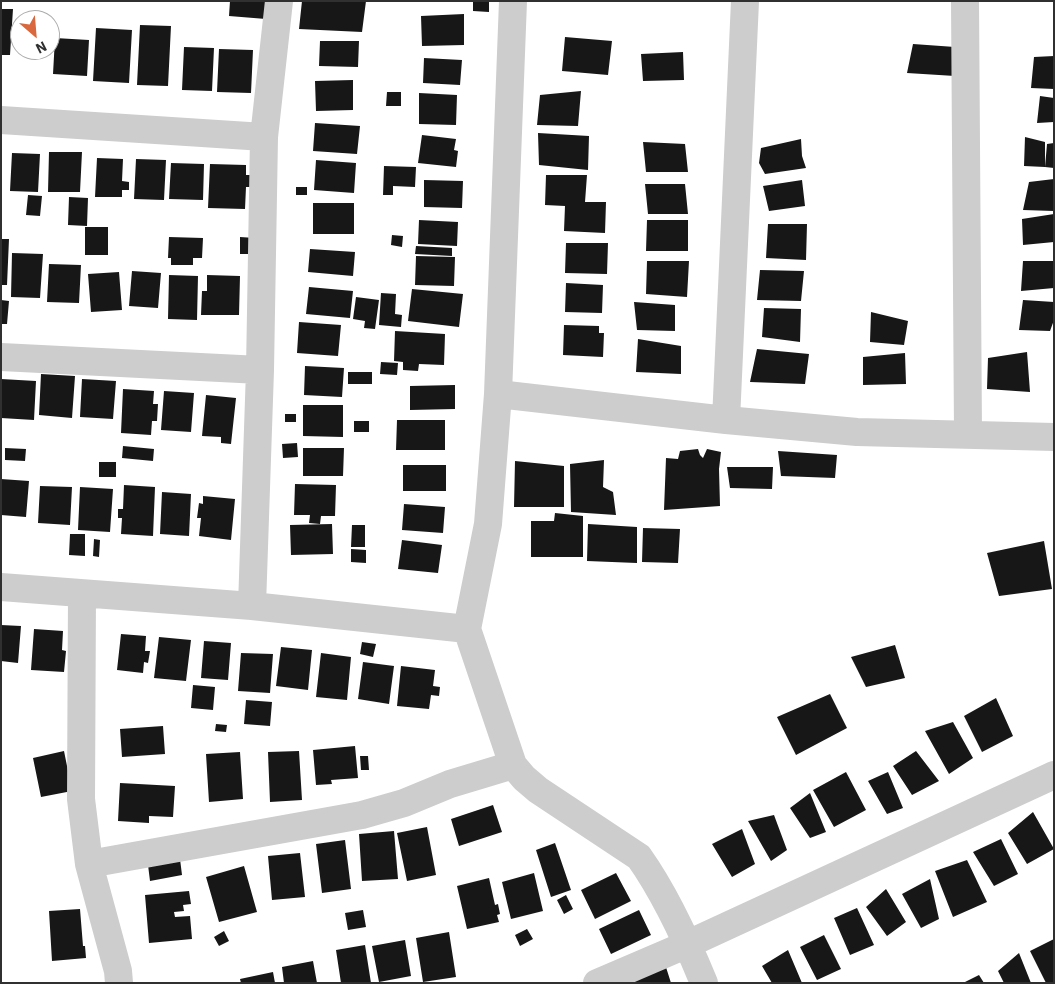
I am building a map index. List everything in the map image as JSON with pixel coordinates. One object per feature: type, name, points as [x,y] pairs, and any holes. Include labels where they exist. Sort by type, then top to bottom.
[{"type":"street","points":[[252,606],[260,370],[264,137],[279,1]]},
{"type":"street","points":[[513,1],[498,394],[488,524],[467,629],[513,765],[538,790],[639,857],[688,944],[704,983]]},
{"type":"street","points":[[726,420],[744,1]]},
{"type":"street","points":[[965,1],[968,434]]},
{"type":"street","points":[[1,120],[264,137]]},
{"type":"street","points":[[1,357],[260,370]]},
{"type":"street","points":[[498,394],[726,420],[857,432],[1054,437]]},
{"type":"street","points":[[1,587],[252,606],[467,629]]},
{"type":"street","points":[[82,594],[81,799],[89,864],[118,971],[119,983]]},
{"type":"street","points":[[89,864],[362,815],[404,803],[450,784],[513,765]]},
{"type":"street","points":[[597,983],[688,944],[1054,775]]},
{"type":"building","points":[[230,1],[267,1],[266,19],[229,16]]},
{"type":"building","points":[[302,1],[366,1],[362,32],[299,29]]},
{"type":"building","points":[[473,1],[489,1],[489,12],[473,11]]},
{"type":"building","points":[[1,9],[13,9],[10,10],[10,55],[1,55]]},
{"type":"building","points":[[464,14],[464,45],[422,46],[421,16]]},
{"type":"building","points":[[140,25],[171,26],[168,86],[137,85]]},
{"type":"building","points":[[96,28],[132,30],[129,83],[93,81]]},
{"type":"building","points":[[565,37],[612,41],[608,75],[562,71]]},
{"type":"building","points":[[60,38],[89,40],[87,76],[53,74],[54,60],[60,60]]},
{"type":"building","points":[[320,41],[359,41],[358,67],[319,66]]},
{"type":"building","points":[[913,44],[955,47],[955,76],[907,73]]},
{"type":"building","points":[[184,47],[214,48],[212,91],[182,90]]},
{"type":"building","points":[[219,49],[253,50],[251,93],[217,92]]},
{"type":"building","points":[[683,52],[684,80],[643,81],[641,54]]},
{"type":"building","points":[[1054,56],[1054,89],[1031,88],[1034,57]]},
{"type":"building","points":[[424,58],[462,60],[460,85],[423,83]]},
{"type":"building","points":[[353,80],[353,110],[316,111],[315,81]]},
{"type":"building","points":[[581,91],[578,126],[537,125],[540,95]]},
{"type":"building","points":[[387,92],[401,92],[401,106],[386,106]]},
{"type":"building","points":[[419,93],[457,95],[456,125],[419,124]]},
{"type":"building","points":[[1040,96],[1054,98],[1054,122],[1037,123]]},
{"type":"building","points":[[315,123],[360,126],[357,154],[313,151]]},
{"type":"building","points":[[538,133],[589,136],[588,170],[539,165]]},
{"type":"building","points":[[422,135],[456,139],[454,150],[458,151],[456,167],[418,163]]},
{"type":"building","points":[[1025,137],[1045,142],[1045,167],[1024,166]]},
{"type":"building","points":[[801,139],[802,156],[806,168],[765,174],[759,163],[761,148]]},
{"type":"building","points":[[643,142],[685,144],[688,172],[646,172]]},
{"type":"building","points":[[1054,143],[1054,168],[1045,167],[1047,144]]},
{"type":"building","points":[[49,152],[82,152],[80,192],[48,192]]},
{"type":"building","points":[[12,153],[40,154],[38,192],[10,191]]},
{"type":"building","points":[[97,158],[123,159],[122,181],[129,182],[129,190],[122,190],[122,197],[95,197]]},
{"type":"building","points":[[136,159],[166,160],[164,200],[134,199]]},
{"type":"building","points":[[316,160],[356,163],[354,193],[314,190]]},
{"type":"building","points":[[171,163],[204,164],[203,200],[169,199]]},
{"type":"building","points":[[210,164],[246,165],[246,175],[252,175],[252,187],[246,187],[245,209],[208,208]]},
{"type":"building","points":[[384,166],[416,167],[415,187],[393,186],[393,195],[383,195]]},
{"type":"building","points":[[546,175],[587,175],[585,202],[606,202],[605,233],[564,231],[565,206],[545,205]]},
{"type":"building","points":[[1054,179],[1054,211],[1023,210],[1029,182]]},
{"type":"building","points":[[424,180],[463,181],[462,208],[424,207]]},
{"type":"building","points":[[802,180],[805,206],[769,211],[763,186]]},
{"type":"building","points":[[645,184],[685,184],[688,214],[648,214]]},
{"type":"building","points":[[296,187],[307,187],[307,195],[296,195]]},
{"type":"building","points":[[28,195],[42,196],[40,216],[26,215]]},
{"type":"building","points":[[69,197],[88,198],[87,226],[68,225]]},
{"type":"building","points":[[313,203],[354,203],[354,234],[313,234]]},
{"type":"building","points":[[1054,214],[1054,242],[1023,245],[1022,219]]},
{"type":"building","points":[[419,220],[458,222],[457,246],[418,244]]},
{"type":"building","points":[[647,220],[688,220],[688,251],[646,251]]},
{"type":"building","points":[[768,224],[807,224],[806,260],[766,258]]},
{"type":"building","points":[[85,227],[108,227],[108,255],[85,255]]},
{"type":"building","points":[[392,235],[403,236],[402,247],[391,245]]},
{"type":"building","points":[[169,237],[203,238],[202,258],[193,258],[193,265],[171,265],[171,258],[168,258]]},
{"type":"building","points":[[240,237],[255,238],[254,254],[240,254]]},
{"type":"building","points":[[1,239],[9,239],[7,285],[1,285]]},
{"type":"building","points":[[566,243],[608,243],[607,274],[565,273]]},
{"type":"building","points":[[416,246],[452,248],[452,256],[415,254]]},
{"type":"building","points":[[310,249],[355,252],[353,276],[308,272]]},
{"type":"building","points":[[12,253],[43,254],[40,298],[11,297]]},
{"type":"building","points":[[416,256],[455,257],[454,286],[415,285]]},
{"type":"building","points":[[647,261],[689,261],[687,297],[646,294]]},
{"type":"building","points":[[1023,261],[1054,261],[1054,288],[1021,291]]},
{"type":"building","points":[[49,264],[81,265],[79,303],[47,302]]},
{"type":"building","points":[[760,270],[804,271],[801,301],[757,300]]},
{"type":"building","points":[[132,271],[161,273],[158,308],[129,306]]},
{"type":"building","points":[[119,272],[122,310],[91,312],[88,274]]},
{"type":"building","points":[[169,275],[198,276],[197,320],[168,319]]},
{"type":"building","points":[[207,275],[240,276],[239,315],[201,315],[202,291],[207,291]]},
{"type":"building","points":[[566,283],[603,285],[602,313],[565,312]]},
{"type":"building","points":[[309,287],[353,291],[350,318],[306,314]]},
{"type":"building","points":[[412,289],[463,294],[459,327],[408,321]]},
{"type":"building","points":[[381,293],[396,294],[395,314],[402,315],[401,327],[379,325]]},
{"type":"building","points":[[356,297],[379,300],[375,329],[364,328],[365,321],[353,319]]},
{"type":"building","points":[[1,300],[9,301],[7,324],[1,324]]},
{"type":"building","points":[[1023,300],[1054,302],[1054,320],[1050,331],[1019,330]]},
{"type":"building","points":[[634,302],[675,305],[675,331],[637,330]]},
{"type":"building","points":[[764,308],[801,309],[800,342],[762,337]]},
{"type":"building","points":[[871,312],[908,321],[904,345],[870,342]]},
{"type":"building","points":[[299,322],[341,325],[338,356],[297,353]]},
{"type":"building","points":[[564,325],[599,326],[599,333],[604,333],[603,357],[563,355]]},
{"type":"building","points":[[395,331],[445,334],[444,365],[419,364],[418,371],[403,370],[403,362],[394,361]]},
{"type":"building","points":[[638,339],[681,346],[681,374],[636,372]]},
{"type":"building","points":[[757,349],[809,354],[805,384],[750,382]]},
{"type":"building","points":[[1027,352],[1030,392],[987,389],[988,358]]},
{"type":"building","points":[[905,353],[906,384],[863,385],[863,357]]},
{"type":"building","points":[[381,362],[398,363],[397,375],[380,374]]},
{"type":"building","points":[[305,366],[344,368],[342,397],[304,395]]},
{"type":"building","points":[[348,372],[372,372],[372,384],[348,384]]},
{"type":"building","points":[[41,374],[75,376],[72,418],[39,415]]},
{"type":"building","points":[[1,379],[36,381],[34,420],[1,418]]},
{"type":"building","points":[[82,379],[116,381],[113,419],[80,417]]},
{"type":"building","points":[[455,385],[455,409],[410,410],[410,386]]},
{"type":"building","points":[[123,389],[154,391],[153,404],[158,404],[157,421],[152,421],[151,435],[121,433]]},
{"type":"building","points":[[164,391],[194,393],[191,432],[161,430]]},
{"type":"building","points":[[206,395],[236,398],[231,444],[221,443],[221,437],[202,436]]},
{"type":"building","points":[[303,405],[343,405],[343,437],[303,436]]},
{"type":"building","points":[[285,414],[296,414],[296,422],[285,422]]},
{"type":"building","points":[[397,420],[445,420],[445,450],[396,450]]},
{"type":"building","points":[[354,421],[369,421],[369,432],[354,432]]},
{"type":"building","points":[[297,443],[298,457],[283,458],[282,444]]},
{"type":"building","points":[[123,446],[154,449],[153,461],[122,458]]},
{"type":"building","points":[[5,448],[26,449],[25,461],[5,460]]},
{"type":"building","points":[[303,448],[344,448],[343,476],[303,476]]},
{"type":"building","points":[[698,449],[703,458],[707,449],[721,452],[719,469],[720,506],[664,510],[666,458],[678,459],[680,451]]},
{"type":"building","points":[[778,451],[837,455],[835,478],[781,476]]},
{"type":"building","points":[[604,460],[603,487],[613,492],[616,515],[571,512],[570,464]]},
{"type":"building","points":[[515,461],[564,466],[564,507],[514,507]]},
{"type":"building","points":[[99,462],[116,462],[116,477],[99,477]]},
{"type":"building","points":[[403,465],[446,465],[446,491],[403,491]]},
{"type":"building","points":[[727,467],[773,467],[772,489],[730,488]]},
{"type":"building","points":[[1,479],[29,481],[26,517],[1,515]]},
{"type":"building","points":[[295,484],[336,485],[335,516],[321,516],[320,524],[309,523],[310,515],[294,515]]},
{"type":"building","points":[[124,485],[155,487],[153,536],[121,534],[122,518],[118,518],[118,509],[123,509]]},
{"type":"building","points":[[40,486],[72,487],[70,525],[38,523]]},
{"type":"building","points":[[80,487],[113,489],[110,532],[78,530]]},
{"type":"building","points":[[162,492],[191,494],[189,536],[160,534]]},
{"type":"building","points":[[203,496],[235,499],[231,540],[199,536],[201,518],[197,518],[199,503],[203,504]]},
{"type":"building","points":[[404,504],[445,507],[443,533],[402,530]]},
{"type":"building","points":[[555,513],[583,516],[583,557],[531,557],[531,521],[554,521]]},
{"type":"building","points":[[332,524],[333,554],[291,555],[290,525]]},
{"type":"building","points":[[588,524],[637,527],[637,563],[587,561]]},
{"type":"building","points":[[352,525],[365,525],[365,547],[351,547]]},
{"type":"building","points":[[643,528],[680,529],[678,563],[642,562]]},
{"type":"building","points":[[70,534],[85,534],[85,556],[69,555]]},
{"type":"building","points":[[94,539],[100,540],[99,557],[93,556]]},
{"type":"building","points":[[402,540],[442,545],[438,573],[398,569]]},
{"type":"building","points":[[1044,541],[1052,589],[999,596],[987,553]]},
{"type":"building","points":[[351,549],[366,550],[366,563],[351,562]]},
{"type":"building","points":[[1,625],[21,626],[18,663],[1,661]]},
{"type":"building","points":[[34,629],[63,631],[62,650],[66,651],[64,672],[31,670]]},
{"type":"building","points":[[121,634],[146,636],[145,651],[150,651],[148,663],[144,662],[143,673],[117,670]]},
{"type":"building","points":[[159,637],[191,640],[186,681],[154,678]]},
{"type":"building","points":[[204,641],[231,643],[228,680],[201,678]]},
{"type":"building","points":[[362,642],[376,644],[373,657],[360,654]]},
{"type":"building","points":[[895,645],[905,678],[866,687],[851,657]]},
{"type":"building","points":[[281,647],[312,650],[308,690],[276,686]]},
{"type":"building","points":[[241,653],[273,654],[270,693],[238,691]]},
{"type":"building","points":[[321,653],[351,657],[347,700],[316,697]]},
{"type":"building","points":[[363,662],[394,666],[389,704],[358,699]]},
{"type":"building","points":[[401,666],[435,670],[433,686],[440,687],[439,696],[431,695],[429,709],[397,706]]},
{"type":"building","points":[[193,685],[215,687],[213,710],[191,708]]},
{"type":"building","points":[[830,694],[847,728],[796,755],[777,717]]},
{"type":"building","points":[[996,698],[1013,736],[982,752],[964,716]]},
{"type":"building","points":[[246,700],[272,702],[270,726],[244,724]]},
{"type":"building","points":[[953,722],[973,758],[949,774],[925,731]]},
{"type":"building","points":[[216,724],[227,725],[226,732],[215,731]]},
{"type":"building","points":[[163,726],[165,754],[122,757],[120,729]]},
{"type":"building","points":[[355,746],[358,778],[331,780],[332,784],[316,785],[313,750]]},
{"type":"building","points":[[64,751],[72,791],[41,797],[33,758]]},
{"type":"building","points":[[299,751],[302,800],[270,802],[268,752]]},
{"type":"building","points":[[916,751],[939,781],[912,795],[893,766]]},
{"type":"building","points":[[240,752],[243,799],[209,802],[206,754]]},
{"type":"building","points":[[360,756],[368,756],[369,770],[361,770]]},
{"type":"building","points":[[846,772],[866,810],[834,827],[813,790]]},
{"type":"building","points":[[888,772],[903,808],[887,814],[868,781]]},
{"type":"building","points":[[120,783],[175,786],[173,817],[149,816],[149,823],[118,821]]},
{"type":"building","points":[[810,793],[826,832],[810,838],[790,808]]},
{"type":"building","points":[[493,805],[502,832],[459,846],[451,819]]},
{"type":"building","points":[[1033,812],[1054,849],[1027,864],[1008,833]]},
{"type":"building","points":[[774,815],[787,850],[771,861],[748,821]]},
{"type":"building","points":[[427,827],[436,875],[407,881],[397,833]]},
{"type":"building","points":[[742,829],[755,864],[732,877],[712,844]]},
{"type":"building","points":[[394,831],[398,879],[362,881],[359,834]]},
{"type":"building","points":[[1001,839],[1018,874],[994,886],[973,852]]},
{"type":"building","points":[[345,840],[351,889],[322,893],[316,844]]},
{"type":"building","points":[[555,843],[571,890],[551,897],[536,850]]},
{"type":"building","points":[[300,853],[305,897],[272,900],[268,856]]},
{"type":"building","points":[[180,859],[182,875],[150,881],[148,865]]},
{"type":"building","points":[[967,860],[987,902],[953,917],[935,871]]},
{"type":"building","points":[[244,866],[257,912],[219,922],[206,877]]},
{"type":"building","points":[[534,873],[543,911],[511,919],[502,882]]},
{"type":"building","points":[[616,873],[631,901],[595,919],[581,890]]},
{"type":"building","points":[[489,878],[495,905],[498,904],[500,914],[497,915],[499,922],[467,929],[457,886]]},
{"type":"building","points":[[930,879],[939,919],[921,928],[902,894]]},
{"type":"building","points":[[886,889],[906,922],[887,936],[866,907]]},
{"type":"building","points":[[189,891],[191,904],[183,905],[184,911],[174,912],[175,917],[190,916],[192,939],[149,943],[145,895]]},
{"type":"building","points":[[566,895],[573,909],[564,914],[557,900]]},
{"type":"building","points":[[857,908],[874,945],[850,955],[834,918]]},
{"type":"building","points":[[80,909],[83,946],[85,946],[86,958],[52,961],[49,911]]},
{"type":"building","points":[[363,910],[366,927],[348,930],[345,913]]},
{"type":"building","points":[[639,910],[651,935],[611,954],[599,929]]},
{"type":"building","points":[[527,929],[533,939],[520,946],[515,935]]},
{"type":"building","points":[[224,931],[229,941],[219,946],[214,937]]},
{"type":"building","points":[[449,932],[456,977],[423,982],[416,938]]},
{"type":"building","points":[[824,935],[841,969],[817,980],[800,947]]},
{"type":"building","points":[[1054,939],[1054,983],[1046,983],[1030,951]]},
{"type":"building","points":[[405,940],[411,976],[379,982],[372,946]]},
{"type":"building","points":[[365,945],[371,983],[341,983],[336,950]]},
{"type":"building","points":[[788,950],[802,983],[772,983],[762,966]]},
{"type":"building","points":[[1019,953],[1031,983],[1004,983],[998,971]]},
{"type":"building","points":[[313,961],[317,983],[284,983],[282,967]]},
{"type":"building","points":[[665,964],[671,983],[628,983]]},
{"type":"building","points":[[273,972],[275,983],[241,983],[240,979]]},
{"type":"building","points":[[979,975],[984,983],[963,983]]}]
